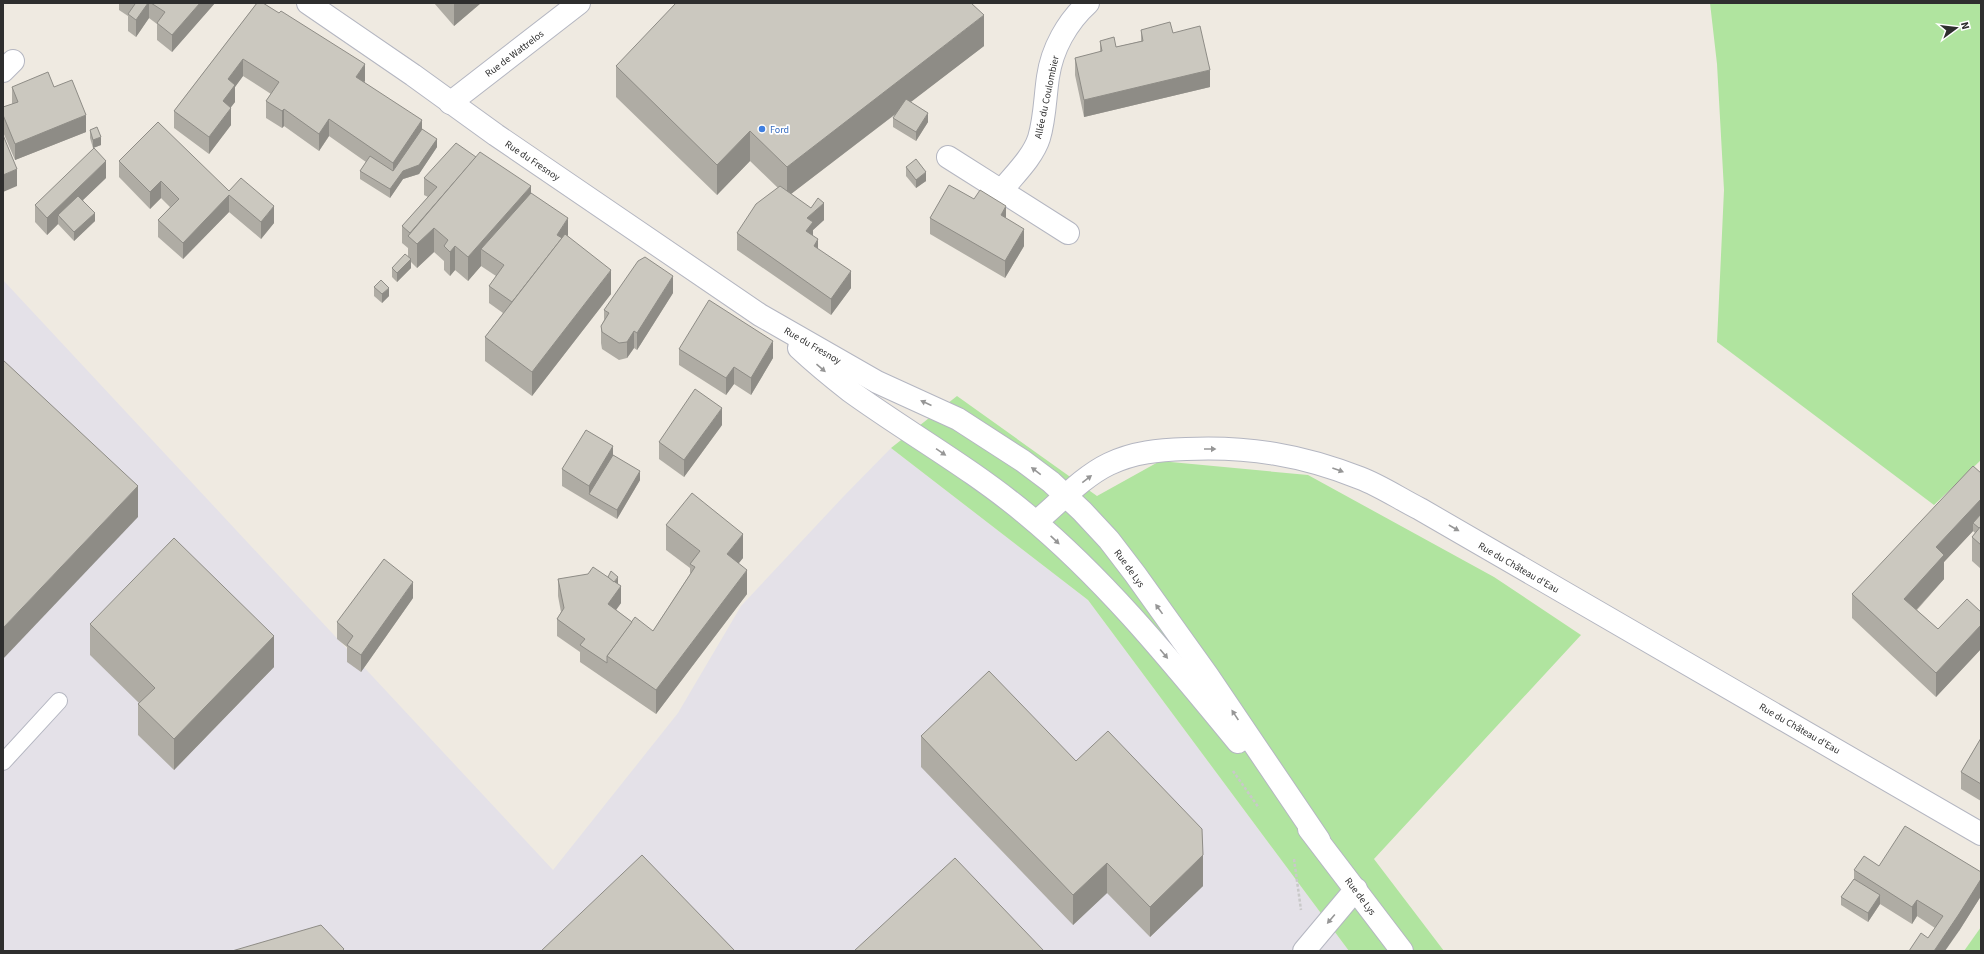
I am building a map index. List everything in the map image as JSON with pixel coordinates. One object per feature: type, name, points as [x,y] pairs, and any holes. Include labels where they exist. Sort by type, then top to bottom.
[{"type":"street","name":"Rue du Fresnoy","points":[[308,3],[413,75],[450,103],[760,315],[865,375]]},
{"type":"street","name":"Rue de Wattrelos","points":[[450,103],[579,3]]},
{"type":"street","name":"Allée du Coulombier","points":[[1002,190],[1028,156],[1038,139],[1043,117],[1048,75],[1054,53],[1065,30],[1088,3]]},
{"type":"street","points":[[948,157],[1068,232]]},
{"type":"street","name":"Rue du Fresnoy","points":[[760,315],[850,391]]},
{"type":"street","name":"Rue de Lys","points":[[865,375],[958,419],[1023,461],[1066,496],[1109,540],[1208,676],[1319,840]]},
{"type":"street","name":"Rue de Lys","points":[[850,391],[991,487],[1036,522],[1103,587],[1152,640],[1319,840],[1402,951]]},
{"type":"street","name":"Rue du Château d'Eau","points":[[1036,522],[1066,496],[1108,464],[1131,455],[1157,450],[1242,448],[1281,454],[1322,464],[1362,479],[1420,509],[1981,834]]},
{"type":"street","points":[[1309,944],[1356,889]]},
{"type":"lane","points":[[3,762],[59,701]]},
{"type":"path","points":[[1231,770],[1263,813]]},
{"type":"path","points":[[1294,856],[1299,907],[1309,944]]},
{"type":"shaded area","points":[[3,280],[553,870],[678,713],[741,606],[891,448],[1088,600],[1349,951],[3,951]]},
{"type":"green space","points":[[1710,3],[1981,3],[1981,460],[1934,505],[1717,342],[1724,190],[1717,64]]},
{"type":"green space","points":[[957,396],[1097,496],[1160,461],[1308,475],[1494,577],[1581,635],[1374,859],[1444,951],[1349,951],[1088,600],[891,448]]},
{"type":"green space","points":[[1981,927],[1981,951],[1964,951]]},
{"type":"building","points":[[134,3],[148,3],[136,20],[128,14],[135,4]]},
{"type":"building","points":[[151,3],[200,3],[172,35],[157,23],[165,12]]},
{"type":"building","points":[[257,3],[263,3],[279,13],[281,11],[365,64],[356,77],[422,120],[393,163],[329,119],[319,134],[284,109],[282,111],[266,101],[279,82],[243,59],[228,79],[235,85],[223,101],[231,108],[209,137],[174,111]]},
{"type":"building","name":"Ford","points":[[676,3],[971,3],[984,15],[787,167],[750,131],[717,165],[616,66]]},
{"type":"building","points":[[1170,22],[1173,33],[1200,26],[1210,70],[1084,100],[1075,58],[1102,51],[1100,41],[1114,37],[1116,47],[1143,41],[1141,30]]},
{"type":"building","points":[[48,72],[54,87],[72,80],[86,115],[15,144],[3,115],[3,107],[18,102],[12,87]]},
{"type":"building","points":[[906,99],[928,113],[916,132],[893,118]]},
{"type":"building","points":[[158,122],[229,191],[241,178],[274,206],[261,222],[229,195],[183,243],[158,220],[179,199],[161,181],[150,192],[119,161]]},
{"type":"building","points":[[97,127],[101,137],[93,140],[90,130]]},
{"type":"building","points":[[422,129],[437,139],[419,165],[403,171],[390,189],[360,171],[370,156],[393,171]]},
{"type":"building","points":[[3,135],[17,169],[3,175]]},
{"type":"building","points":[[456,143],[476,157],[410,233],[402,226],[437,187],[424,178]]},
{"type":"building","points":[[94,148],[106,161],[47,218],[35,205]]},
{"type":"building","points":[[480,152],[531,186],[468,257],[455,246],[450,252],[444,246],[448,240],[434,228],[417,244],[408,236]]},
{"type":"building","points":[[916,159],[926,172],[916,180],[906,167]]},
{"type":"building","points":[[949,185],[974,199],[980,190],[1006,206],[1001,215],[1024,229],[1005,261],[930,218]]},
{"type":"building","points":[[780,186],[811,208],[818,198],[824,203],[807,218],[813,222],[806,231],[818,239],[814,246],[851,271],[831,299],[737,233],[756,204]]},
{"type":"building","points":[[531,193],[568,218],[557,235],[562,238],[512,302],[489,286],[504,265],[481,249]]},
{"type":"building","points":[[78,196],[95,213],[74,232],[58,215]]},
{"type":"building","points":[[565,234],[611,270],[532,372],[485,337]]},
{"type":"building","points":[[405,254],[411,259],[397,273],[392,268]]},
{"type":"building","points":[[645,257],[673,276],[637,333],[634,331],[627,342],[619,343],[602,332],[601,326],[609,313],[604,310],[638,261]]},
{"type":"building","points":[[381,280],[389,288],[382,294],[374,287]]},
{"type":"building","points":[[709,300],[773,341],[751,378],[734,367],[726,378],[679,349]]},
{"type":"building","points":[[3,360],[138,486],[3,628]]},
{"type":"building","points":[[695,389],[722,408],[684,460],[659,442]]},
{"type":"building","points":[[586,430],[613,446],[589,486],[562,469]]},
{"type":"building","points":[[613,455],[640,471],[617,510],[589,494]]},
{"type":"building","points":[[1973,466],[1981,473],[1981,499],[1936,547],[1944,555],[1904,599],[1938,629],[1967,599],[1981,612],[1981,625],[1936,673],[1852,594]]},
{"type":"building","points":[[692,493],[743,534],[727,554],[747,570],[656,690],[607,656],[635,617],[653,631],[695,567],[690,564],[700,551],[666,525]]},
{"type":"building","points":[[1981,514],[1981,526],[1979,528],[1973,523]]},
{"type":"building","points":[[1981,526],[1981,545],[1972,537]]},
{"type":"building","points":[[174,538],[274,636],[174,739],[138,704],[155,688],[90,624]]},
{"type":"building","points":[[384,559],[413,582],[361,655],[347,645],[353,636],[337,622]]},
{"type":"building","points":[[593,567],[621,586],[608,604],[632,622],[607,656],[607,663],[580,645],[585,639],[557,619],[564,608],[558,579],[588,574]]},
{"type":"building","points":[[611,571],[618,577],[614,582],[608,577]]},
{"type":"building","points":[[989,671],[1076,761],[1108,731],[1202,829],[1203,855],[1150,907],[1107,863],[1073,895],[921,736]]},
{"type":"building","points":[[1981,738],[1981,784],[1961,772]]},
{"type":"building","points":[[1905,826],[1981,872],[1981,879],[1934,951],[1909,951],[1921,933],[1928,938],[1943,916],[1917,900],[1912,907],[1854,870],[1864,856],[1879,866]]},
{"type":"building","points":[[642,855],[735,951],[541,951]]},
{"type":"building","points":[[955,858],[1044,951],[854,951]]},
{"type":"building","points":[[1854,879],[1880,895],[1868,913],[1841,897]]},
{"type":"building","points":[[321,925],[344,949],[342,951],[232,951]]},
{"type":"place","name":"Ford","points":[[762,129]]}]
